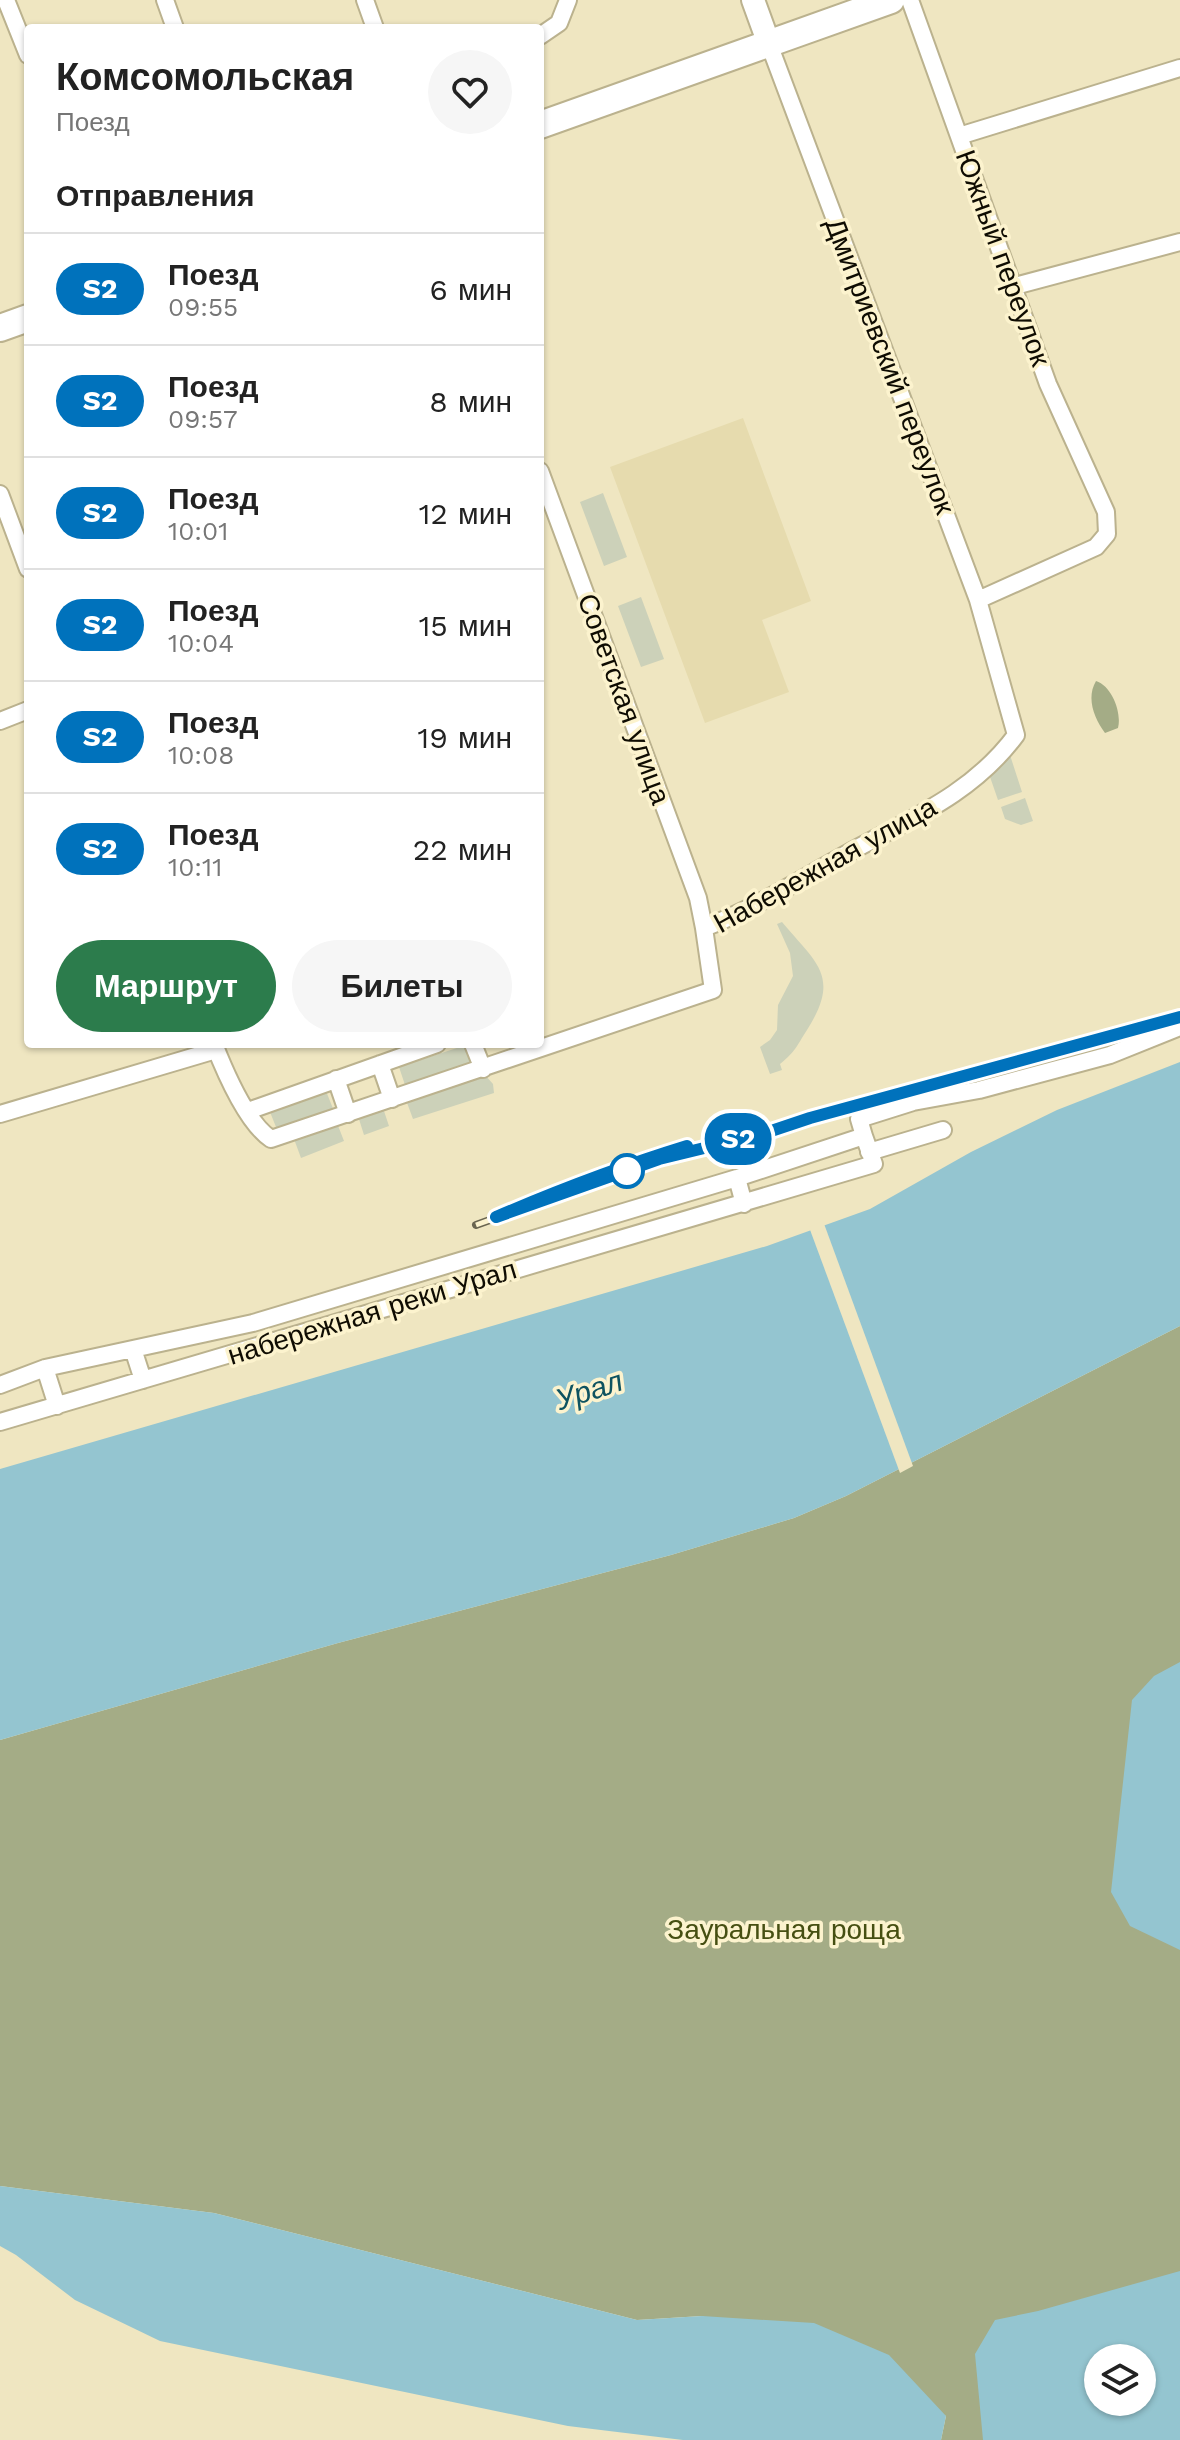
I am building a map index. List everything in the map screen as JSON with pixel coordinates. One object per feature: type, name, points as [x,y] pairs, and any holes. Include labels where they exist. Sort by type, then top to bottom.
[{"type":"main road","points":[[544,124],[891,0]]},
{"type":"main road","points":[[0,328],[24,319]]},
{"type":"street","points":[[6,0],[24,45]]},
{"type":"street","points":[[165,0],[174,24]]},
{"type":"street","points":[[365,0],[374,24]]},
{"type":"street","points":[[544,33],[559,23],[568,0]]},
{"type":"street","name":"Дмитриевский переулок","points":[[753,0],[978,600],[1016,735]]},
{"type":"street","name":"Южный переулок","points":[[910,0],[1048,384],[1106,512],[1107,534],[1096,547],[978,600]]},
{"type":"street","points":[[959,136],[1180,68]]},
{"type":"street","points":[[1011,287],[1180,242]]},
{"type":"street","name":"Советская улица","points":[[544,482],[698,898],[704,928]]},
{"type":"street","points":[[0,494],[4,516],[24,560]]},
{"type":"street","points":[[0,721],[24,712]]},
{"type":"street","name":"Набережная улица","points":[[544,1045],[713,990],[704,928],[741,913],[918,818],[984,772],[1016,735]]},
{"type":"street","name":"набережная реки Урал","points":[[0,1422],[874,1164],[859,1119],[913,1102],[979,1090],[1110,1055],[1180,1027]]},
{"type":"street","points":[[0,1114],[212,1048]]},
{"type":"street","points":[[215,1048],[248,1111],[426,1048]]},
{"type":"street","points":[[475,1048],[483,1069]]},
{"type":"street","name":"Набережная улица","points":[[248,1111],[259,1131],[271,1139],[283,1137],[483,1069],[535,1048]]},
{"type":"street","points":[[380,1064],[392,1099]]},
{"type":"street","points":[[336,1079],[348,1114]]},
{"type":"street","name":"набережная реки Урал","points":[[0,1385],[45,1368],[253,1323],[737,1178],[867,1144],[943,1130]]},
{"type":"street","points":[[737,1178],[744,1204]]},
{"type":"street","points":[[641,1207],[649,1232]]},
{"type":"street","points":[[446,1264],[453,1287]]},
{"type":"street","points":[[331,1301],[338,1322]]},
{"type":"street","points":[[133,1349],[143,1380]]},
{"type":"street","points":[[45,1368],[57,1406]]},
{"type":"shaded area","points":[[743,418],[811,601],[762,620],[789,692],[705,723],[610,467]]},
{"type":"green space","points":[[603,493],[627,557],[604,566],[580,502]]},
{"type":"green space","points":[[641,597],[664,659],[641,667],[618,606]]},
{"type":"green space","points":[[1096,681],[1111,694],[1118,715],[1118,728],[1105,733],[1093,708],[1092,694]]},
{"type":"green space","points":[[1010,755],[1022,792],[998,800],[989,774],[995,761]]},
{"type":"green space","points":[[1025,798],[1033,821],[1021,825],[1005,819],[1001,807]]},
{"type":"green space","points":[[782,922],[814,960],[823,983],[822,996],[817,1012],[798,1045],[780,1064],[782,1070],[770,1074],[760,1047],[777,1030],[778,1005],[793,976],[790,953],[777,924]]},
{"type":"green space","points":[[457,1048],[470,1048],[475,1063],[405,1085],[399,1067]]},
{"type":"green space","points":[[485,1075],[493,1084],[494,1093],[413,1119],[406,1100]]},
{"type":"green space","points":[[326,1091],[334,1111],[278,1132],[270,1112]]},
{"type":"green space","points":[[383,1108],[389,1126],[364,1135],[358,1116]]},
{"type":"green space","points":[[337,1123],[344,1141],[301,1158],[294,1139]]},
{"type":"green space","name":"Зауральная роща","points":[[1180,1326],[1180,2440],[941,2440],[946,2416],[702,2316],[637,2320],[214,2213],[0,2186],[0,1740],[338,1643],[671,1555],[794,1518],[846,1496]]},
{"type":"water","name":"Урал","points":[[1180,1062],[1180,1326],[846,1496],[794,1518],[671,1555],[338,1643],[0,1740],[0,1469],[767,1246],[870,1209],[971,1152],[1057,1110]]},
{"type":"water","points":[[1180,1662],[1180,1950],[1130,1926],[1111,1892],[1132,1700],[1154,1676]]},
{"type":"water","points":[[0,2186],[214,2213],[637,2320],[702,2316],[814,2323],[889,2355],[946,2416],[941,2440],[683,2440],[568,2426],[160,2341],[75,2300],[0,2246]]},
{"type":"water","points":[[1180,2271],[1180,2440],[983,2440],[975,2354],[995,2320]]},
{"type":"pier","points":[[823,1221],[913,1466],[900,1473],[809,1227]]},
{"type":"railway","points":[[476,1225],[659,1159],[762,1134],[810,1118],[1180,1017]]},
{"type":"train","name":"S2","points":[[687,1146],[564,1188],[496,1217],[659,1159],[762,1134],[810,1118],[1180,1017]]}]
